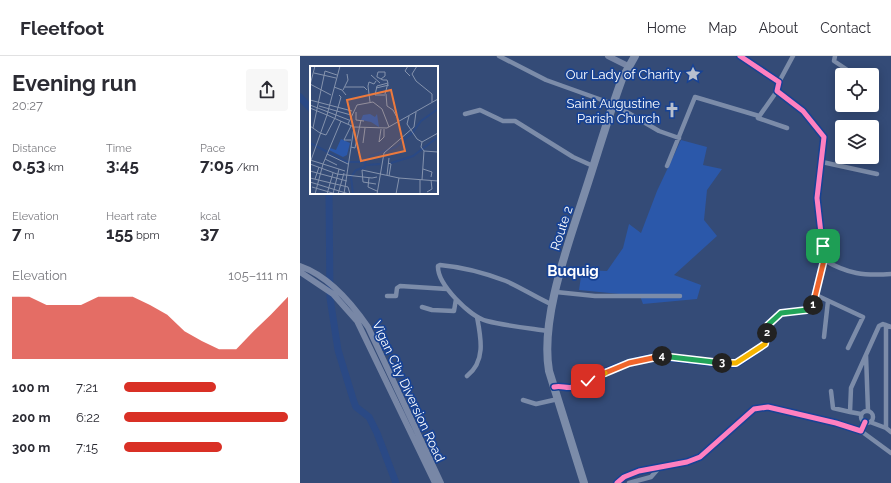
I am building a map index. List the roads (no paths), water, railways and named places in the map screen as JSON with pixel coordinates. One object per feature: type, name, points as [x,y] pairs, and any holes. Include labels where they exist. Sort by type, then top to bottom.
[{"type":"highway","name":"Route 2","points":[[584,483],[547,361],[548,331],[564,256],[613,104],[628,66],[635,56]]},
{"type":"main road","points":[[608,56],[628,66]]},
{"type":"main road","name":"Vigan City Diversion Road","points":[[300,266],[323,278],[334,286],[354,308],[368,327],[441,483]]},
{"type":"main road","name":"Vigan City Diversion Road","points":[[300,272],[333,294],[350,312],[362,330],[434,483]]},
{"type":"street","points":[[499,56],[546,80],[613,104],[659,131],[679,138]]},
{"type":"street","points":[[759,117],[777,91],[779,82],[793,56]]},
{"type":"street","points":[[835,56],[834,61],[844,68]]},
{"type":"street","points":[[742,57],[779,82]]},
{"type":"street","points":[[554,387],[560,385],[567,388],[574,387],[629,363],[664,356],[736,363],[767,343],[767,328],[769,323],[781,313],[809,310],[812,307],[824,260],[816,198],[825,142],[822,133],[802,111],[777,91]]},
{"type":"street","points":[[667,166],[695,97],[759,117],[787,128]]},
{"type":"street","points":[[466,114],[480,110],[503,121],[513,121],[536,133],[572,158],[594,166]]},
{"type":"street","points":[[822,162],[877,174]]},
{"type":"street","points":[[824,260],[849,272],[870,275],[891,274]]},
{"type":"street","points":[[548,331],[487,321],[477,317],[447,289],[438,270],[440,265],[453,266],[491,276],[508,282],[553,306]]},
{"type":"street","points":[[387,296],[396,296],[397,288],[400,286],[447,289]]},
{"type":"street","points":[[556,292],[595,296],[680,296]]},
{"type":"street","points":[[816,295],[863,317],[848,348]]},
{"type":"street","points":[[422,307],[432,310],[454,311],[456,299]]},
{"type":"street","points":[[824,337],[828,301]]},
{"type":"street","points":[[467,376],[475,370],[481,348],[477,317]]},
{"type":"street","points":[[850,412],[851,388],[866,353],[879,326],[889,326],[886,428]]},
{"type":"street","points":[[861,432],[873,415],[868,411],[866,353]]},
{"type":"street","points":[[832,391],[833,408],[862,414],[868,411]]},
{"type":"street","points":[[523,400],[536,404],[558,400]]},
{"type":"street","points":[[617,483],[624,477],[650,468],[658,469],[687,462],[700,457],[754,409],[768,407],[842,424],[861,432],[891,453]]},
{"type":"street","points":[[862,414],[861,418],[867,422],[886,428],[891,432]]},
{"type":"street","points":[[629,483],[651,477],[658,469]]},
{"type":"waterway","points":[[300,97],[310,108]]},
{"type":"waterway","points":[[329,194],[330,298],[338,350],[356,407],[369,417],[377,433],[396,483]]},
{"type":"place","name":"Our Lady of Charity","points":[[693,74]]},
{"type":"place","name":"Saint Augustine Parish Church","points":[[672,110]]},
{"type":"district","name":"Buquig","points":[[573,271]]}]
